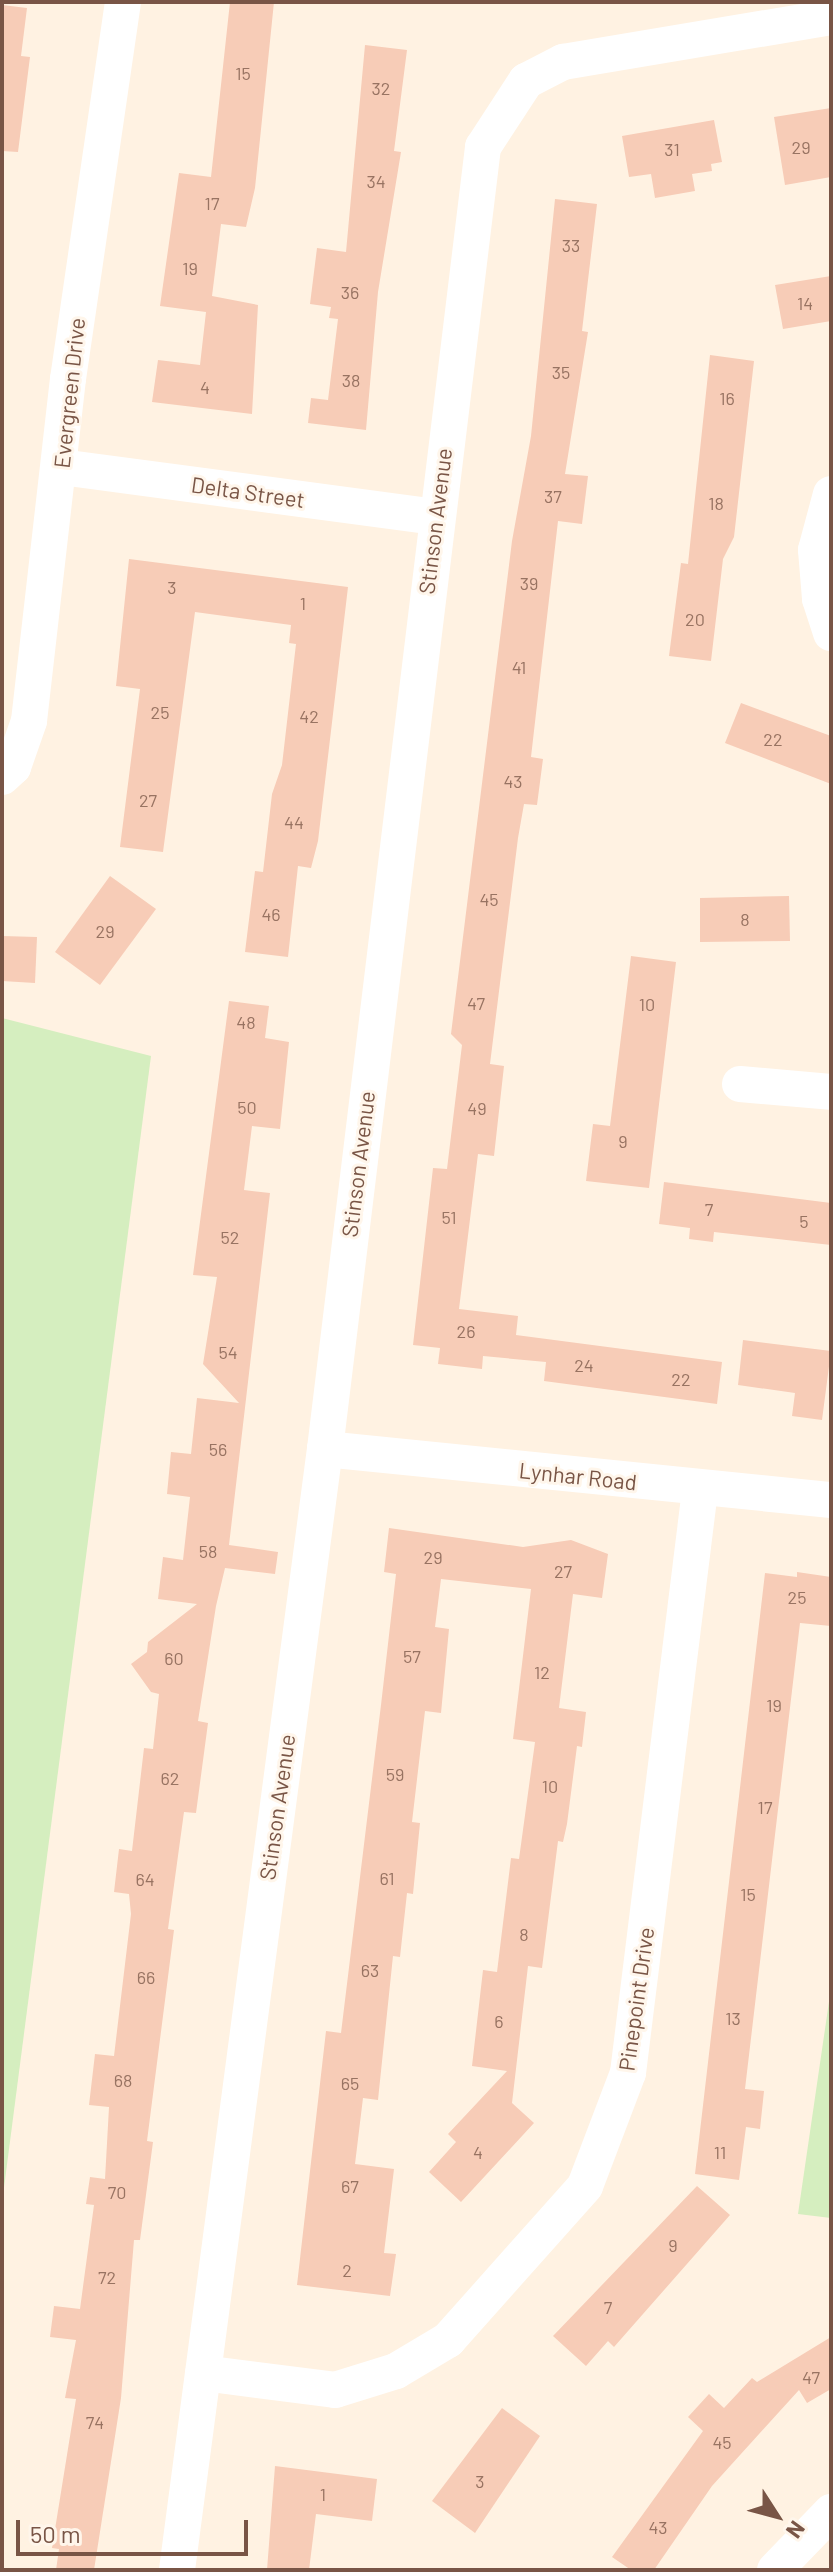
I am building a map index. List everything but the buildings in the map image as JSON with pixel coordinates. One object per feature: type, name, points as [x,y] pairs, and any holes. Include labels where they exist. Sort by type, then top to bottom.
[{"type":"street","name":"Evergreen Drive","points":[[2,777],[13,767],[29,721],[123,2]]},
{"type":"street","name":"Stinson Avenue","points":[[177,2570],[325,1449],[435,517],[483,147],[526,81],[563,62],[831,17]]},
{"type":"street","name":"Delta Street","points":[[61,467],[435,517]]},
{"type":"street","points":[[831,494],[816,550],[820,599],[831,633]]},
{"type":"street","points":[[740,1084],[831,1092]]},
{"type":"street","name":"Lynhar Road","points":[[325,1449],[700,1490],[831,1500]]},
{"type":"street","name":"Pinepoint Drive","points":[[203,2373],[335,2390],[396,2371],[448,2340],[585,2186],[628,2073],[700,1490]]},
{"type":"street","points":[[775,2570],[831,2512]]},
{"type":"green space","points":[[2,1018],[151,1056],[2,2203]]},
{"type":"green space","points":[[831,1988],[831,2218],[798,2214]]}]
